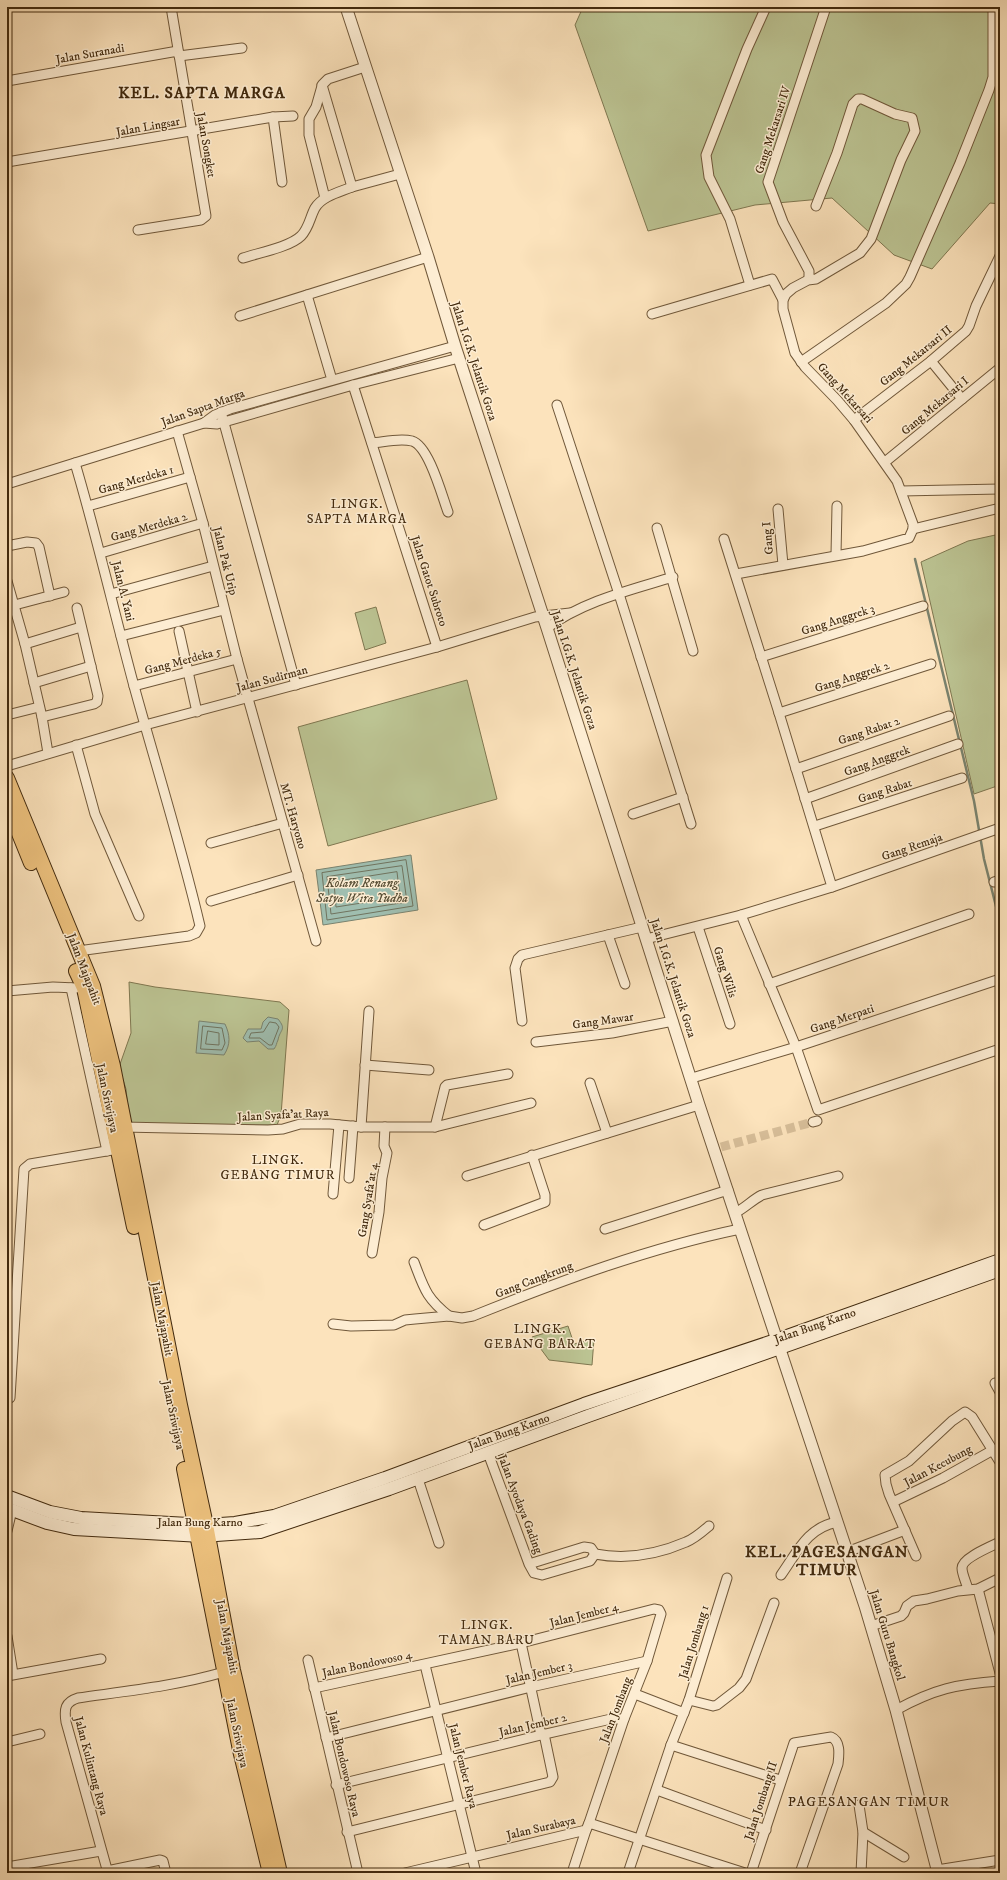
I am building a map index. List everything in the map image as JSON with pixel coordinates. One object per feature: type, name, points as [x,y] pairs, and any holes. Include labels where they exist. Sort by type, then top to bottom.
[{"type":"main road","name":"Jalan Majapahit","points":[[7,778],[34,857],[93,986],[98,1002],[119,1127]]},
{"type":"main road","name":"Jalan Sriwijaya","points":[[7,804],[34,857],[77,988],[119,1127],[119,1154],[202,1530],[224,1672],[246,1749],[270,1873]]},
{"type":"main road","name":"Jalan Bung Karno","points":[[7,1496],[48,1517],[81,1518],[202,1530],[274,1516],[387,1484],[570,1410],[778,1345],[1000,1260]]},
{"type":"main road","points":[[387,1484],[418,1479],[778,1345],[1000,1270]]},
{"type":"main road","points":[[570,1410],[574,1421]]},
{"type":"main road","points":[[10,1510],[48,1517]]},
{"type":"main road","name":"Jalan Majapahit","points":[[202,1530],[233,1670],[246,1749],[280,1873]]},
{"type":"street","name":"Jalan Songket","points":[[138,230],[201,220],[206,216],[171,7]]},
{"type":"street","name":"Jalan I.G.K. Jelantik Goza","points":[[346,7],[428,257],[455,346],[547,628],[646,940],[692,1078],[699,1105],[718,1148],[735,1213],[778,1345]]},
{"type":"street","points":[[652,314],[750,285],[730,219],[709,177],[706,155],[747,49],[766,7]]},
{"type":"street","name":"Gang Mekarsari IV","points":[[809,279],[809,271],[783,222],[768,182],[826,7]]},
{"type":"street","points":[[801,362],[886,303],[906,284],[910,277],[960,163],[989,90],[993,77],[995,9]]},
{"type":"street","name":"Jalan Suranadi","points":[[7,81],[178,54],[242,48]]},
{"type":"street","points":[[325,198],[309,135],[309,119],[316,107],[322,85],[328,79],[365,67]]},
{"type":"street","points":[[322,85],[352,187]]},
{"type":"street","points":[[783,305],[790,290],[809,279],[816,279],[865,248],[871,239],[915,131],[914,120],[912,118],[895,114],[862,99],[858,99],[853,104],[837,153],[816,206]]},
{"type":"street","name":"Jalan Lingsar","points":[[7,162],[273,117],[293,116]]},
{"type":"street","points":[[273,117],[282,182]]},
{"type":"street","points":[[243,258],[287,244],[301,236],[310,224],[316,207],[325,198],[352,187],[400,174]]},
{"type":"street","name":"Gang Mekarsari II","points":[[854,420],[961,336],[969,326],[976,306],[1000,256]]},
{"type":"street","points":[[240,316],[428,257]]},
{"type":"street","name":"Gang Mekarsari","points":[[750,285],[772,279],[783,305],[795,353],[801,362],[854,420],[885,462],[901,489],[912,521],[913,529]]},
{"type":"street","points":[[307,295],[332,380]]},
{"type":"street","name":"Jalan Sapta Marga","points":[[7,484],[204,423],[215,414],[221,412],[455,346]]},
{"type":"street","points":[[204,423],[224,422],[353,385],[459,358]]},
{"type":"street","points":[[403,361],[405,371]]},
{"type":"street","points":[[931,361],[962,399]]},
{"type":"street","name":"Gang Mekarsari I","points":[[885,462],[1000,368]]},
{"type":"street","name":"Jalan Gatot Subroto","points":[[353,385],[437,647]]},
{"type":"street","points":[[557,405],[619,594],[691,824]]},
{"type":"street","points":[[221,412],[296,685]]},
{"type":"street","name":"Jalan Pak Urip","points":[[177,432],[203,523],[224,610],[248,697]]},
{"type":"street","points":[[372,443],[405,440],[414,442],[424,453],[430,464],[448,512]]},
{"type":"street","name":"Jalan A. Yani","points":[[75,463],[101,553],[134,686],[200,926],[196,933],[189,936],[78,952]]},
{"type":"street","name":"Gang Merdeka 1","points":[[88,506],[190,477]]},
{"type":"street","points":[[901,489],[1000,488]]},
{"type":"street","points":[[836,555],[837,506]]},
{"type":"street","points":[[736,574],[863,550],[903,540],[909,538],[913,529],[1000,508]]},
{"type":"street","name":"Gang I","points":[[778,509],[783,565]]},
{"type":"street","name":"Gang Merdeka 2","points":[[101,553],[203,523]]},
{"type":"street","points":[[657,528],[673,577],[693,651]]},
{"type":"street","points":[[724,539],[805,799],[815,826],[832,887]]},
{"type":"street","points":[[7,546],[27,542],[36,543],[39,547],[50,596]]},
{"type":"street","points":[[111,594],[213,566]]},
{"type":"street","points":[[547,628],[570,613],[619,594],[673,577]]},
{"type":"street","points":[[7,581],[10,606],[25,644],[42,717],[48,753]]},
{"type":"street","points":[[10,606],[64,592]]},
{"type":"street","name":"Gang Anggrek 3","points":[[761,657],[923,606]]},
{"type":"street","points":[[42,717],[97,702],[98,696],[77,608]]},
{"type":"street","points":[[121,636],[224,610]]},
{"type":"street","name":"Jalan Sudirman","points":[[7,766],[145,725],[437,647],[542,616],[570,613]]},
{"type":"street","points":[[25,644],[81,627]]},
{"type":"street","points":[[178,631],[197,712]]},
{"type":"street","name":"Gang Merdeka 5","points":[[134,686],[237,659]]},
{"type":"street","name":"Gang Anggrek 2","points":[[779,713],[931,664]]},
{"type":"street","points":[[34,683],[91,666]]},
{"type":"street","name":"MT. Haryono","points":[[248,697],[316,941]]},
{"type":"street","points":[[7,715],[39,707]]},
{"type":"street","name":"Gang Rabat 2","points":[[796,769],[949,716]]},
{"type":"street","name":"Gang Anggrek","points":[[805,799],[958,744]]},
{"type":"street","points":[[76,745],[95,814],[139,916]]},
{"type":"street","name":"Gang Rabat","points":[[815,826],[962,778]]},
{"type":"street","points":[[633,814],[683,797]]},
{"type":"street","points":[[211,843],[283,823]]},
{"type":"street","name":"Gang Remaja","points":[[646,940],[741,915],[832,887],[1000,828]]},
{"type":"street","points":[[211,901],[298,875]]},
{"type":"street","points":[[769,984],[969,914]]},
{"type":"street","points":[[741,915],[796,1047],[818,1110],[1000,1049]]},
{"type":"street","points":[[522,1021],[515,968],[518,959],[522,955],[642,926]]},
{"type":"street","name":"Gang Wilis","points":[[698,927],[730,1024]]},
{"type":"street","points":[[608,934],[625,984]]},
{"type":"street","name":"Gang Merpati","points":[[692,1078],[796,1047],[1000,979]]},
{"type":"street","points":[[7,991],[53,987],[77,988],[119,1154],[30,1164],[24,1169],[10,1398]]},
{"type":"street","points":[[349,1178],[365,1065],[369,1011]]},
{"type":"street","name":"Gang Mawar","points":[[536,1042],[612,1033],[673,1021]]},
{"type":"street","points":[[365,1065],[429,1070]]},
{"type":"street","points":[[429,1127],[447,1085],[508,1074]]},
{"type":"street","points":[[590,1083],[607,1133]]},
{"type":"street","name":"Jalan Syafa'at Raya","points":[[119,1127],[268,1130],[283,1129],[300,1124],[429,1127],[531,1103]]},
{"type":"street","points":[[468,1176],[532,1155],[699,1105]]},
{"type":"street","points":[[333,1194],[340,1138],[339,1125]]},
{"type":"street","name":"Gang Syafa'at 4","points":[[372,1253],[379,1212],[382,1178],[387,1153],[384,1146],[385,1127]]},
{"type":"street","points":[[484,1225],[544,1202],[545,1195],[532,1155]]},
{"type":"street","points":[[735,1213],[762,1195],[838,1176]]},
{"type":"street","points":[[605,1229],[728,1190]]},
{"type":"street","name":"Gang Cangkrung","points":[[333,1324],[351,1326],[394,1326],[407,1320],[449,1316],[462,1318],[473,1316],[556,1284],[633,1257],[740,1228]]},
{"type":"street","points":[[414,1262],[424,1291],[434,1305],[449,1316]]},
{"type":"street","name":"Jalan Guru Bangkol","points":[[778,1345],[871,1626],[896,1710],[938,1872]]},
{"type":"street","points":[[995,1383],[1000,1392]]},
{"type":"street","name":"Jalan Kecubung","points":[[916,1556],[886,1484],[885,1475],[909,1461],[952,1421],[965,1412],[972,1416],[1000,1462]]},
{"type":"street","name":"Jalan Kecubung","points":[[893,1502],[944,1478],[993,1450]]},
{"type":"street","name":"Jalan Ayodaya Gading","points":[[488,1453],[529,1564],[534,1573],[542,1575],[590,1561],[595,1554]]},
{"type":"street","points":[[418,1479],[439,1543]]},
{"type":"street","points":[[8,1529],[10,1510]]},
{"type":"street","points":[[781,1575],[809,1535],[828,1524],[837,1522]]},
{"type":"street","name":"Jalan Ayodaya Gading","points":[[529,1564],[584,1546],[590,1548],[595,1554],[614,1558],[640,1556],[687,1542],[709,1526]]},
{"type":"street","points":[[847,1552],[905,1530]]},
{"type":"street","points":[[968,1589],[962,1567],[964,1562],[1000,1542]]},
{"type":"street","name":"Jalan Jombang 1","points":[[628,1873],[671,1745],[689,1700],[727,1578]]},
{"type":"street","points":[[871,1626],[900,1616],[907,1606],[914,1600],[927,1599],[968,1589],[978,1589],[1000,1578]]},
{"type":"street","points":[[978,1589],[1000,1673]]},
{"type":"street","points":[[689,1700],[709,1706],[717,1705],[739,1688],[746,1679],[774,1603]]},
{"type":"street","name":"Jalan Jember 4","points":[[426,1665],[521,1643],[654,1609]]},
{"type":"street","name":"Jalan Jombang","points":[[572,1873],[624,1718],[635,1694],[647,1661],[661,1614],[660,1610],[654,1609]]},
{"type":"street","points":[[7,1636],[10,1675],[101,1659]]},
{"type":"street","points":[[348,1832],[550,1782],[553,1777],[521,1643]]},
{"type":"street","name":"Jalan Bondowoso Raya","points":[[308,1660],[336,1785],[358,1873]]},
{"type":"street","name":"Jalan Jember 3","points":[[326,1738],[531,1687],[647,1661]]},
{"type":"street","name":"Jalan Bondowoso 4","points":[[314,1688],[389,1671],[426,1665]]},
{"type":"street","name":"Jalan Jember Raya","points":[[426,1665],[436,1711],[461,1805],[476,1873]]},
{"type":"street","name":"Jalan Kulintang Raya","points":[[108,1872],[66,1722],[64,1711],[67,1704],[78,1698],[168,1686],[197,1680],[224,1672]]},
{"type":"street","points":[[896,1710],[914,1700],[943,1688],[965,1684],[1000,1681]]},
{"type":"street","points":[[635,1694],[684,1713]]},
{"type":"street","name":"Jalan Jember 2","points":[[336,1785],[542,1735],[612,1719],[624,1718]]},
{"type":"street","points":[[7,1742],[40,1734]]},
{"type":"street","name":"Jalan Jombang II","points":[[751,1873],[766,1830],[780,1780],[793,1745],[799,1741],[831,1737],[836,1741],[839,1754],[838,1764],[800,1873]]},
{"type":"street","points":[[671,1745],[780,1780]]},
{"type":"street","points":[[657,1790],[766,1830]]},
{"type":"street","points":[[859,1805],[863,1832],[861,1873]]},
{"type":"street","name":"Jalan Surabaya","points":[[405,1873],[587,1826],[641,1837],[746,1873]]},
{"type":"street","points":[[863,1832],[904,1857]]},
{"type":"street","points":[[7,1867],[101,1851]]},
{"type":"street","points":[[108,1872],[160,1860],[163,1861],[166,1873]]},
{"type":"street","points":[[938,1872],[1000,1860]]},
{"type":"green space","points":[[583,7],[1000,7],[1000,204],[990,203],[932,269],[894,255],[832,198],[755,205],[648,231],[575,25]]},
{"type":"green space","points":[[1000,534],[1000,785],[974,794],[921,562],[968,541]]},
{"type":"green space","points":[[376,607],[386,643],[365,650],[355,613]]},
{"type":"green space","points":[[467,680],[497,799],[328,846],[298,727]]},
{"type":"green space","points":[[129,982],[155,987],[280,1002],[289,1010],[281,1115],[277,1125],[130,1126],[126,1089],[119,1067],[131,1033]]},
{"type":"green space","points":[[568,1326],[574,1344],[594,1339],[592,1365],[549,1360],[532,1337]]},
{"type":"water","name":"Kolam Renang Satya Wira Yudha","points":[[411,855],[418,910],[323,925],[316,870]]},
{"type":"water","points":[[268,1017],[278,1019],[282,1025],[282,1030],[274,1049],[268,1049],[259,1041],[247,1042],[243,1038],[248,1029],[261,1029],[263,1022]]},
{"type":"water","points":[[199,1021],[225,1024],[229,1040],[228,1047],[224,1055],[196,1053]]},
{"type":"waterway","points":[[915,559],[974,801],[984,859],[1000,922]]},
{"type":"tunnel","points":[[721,1147],[813,1122]]},
{"type":"district","name":"KEL. SAPTA MARGA","points":[[202,93]]},
{"type":"district","name":"LINGK. SAPTA MARGA","points":[[357,512]]},
{"type":"district","name":"LINGK. GEBANG TIMUR","points":[[278,1168]]},
{"type":"district","name":"LINGK. GEBANG BARAT","points":[[540,1336]]},
{"type":"district","name":"KEL. PAGESANGAN TIMUR","points":[[827,1561]]},
{"type":"district","name":"LINGK. TAMAN BARU","points":[[487,1632]]},
{"type":"district","name":"PAGESANGAN TIMUR","points":[[869,1802]]}]
